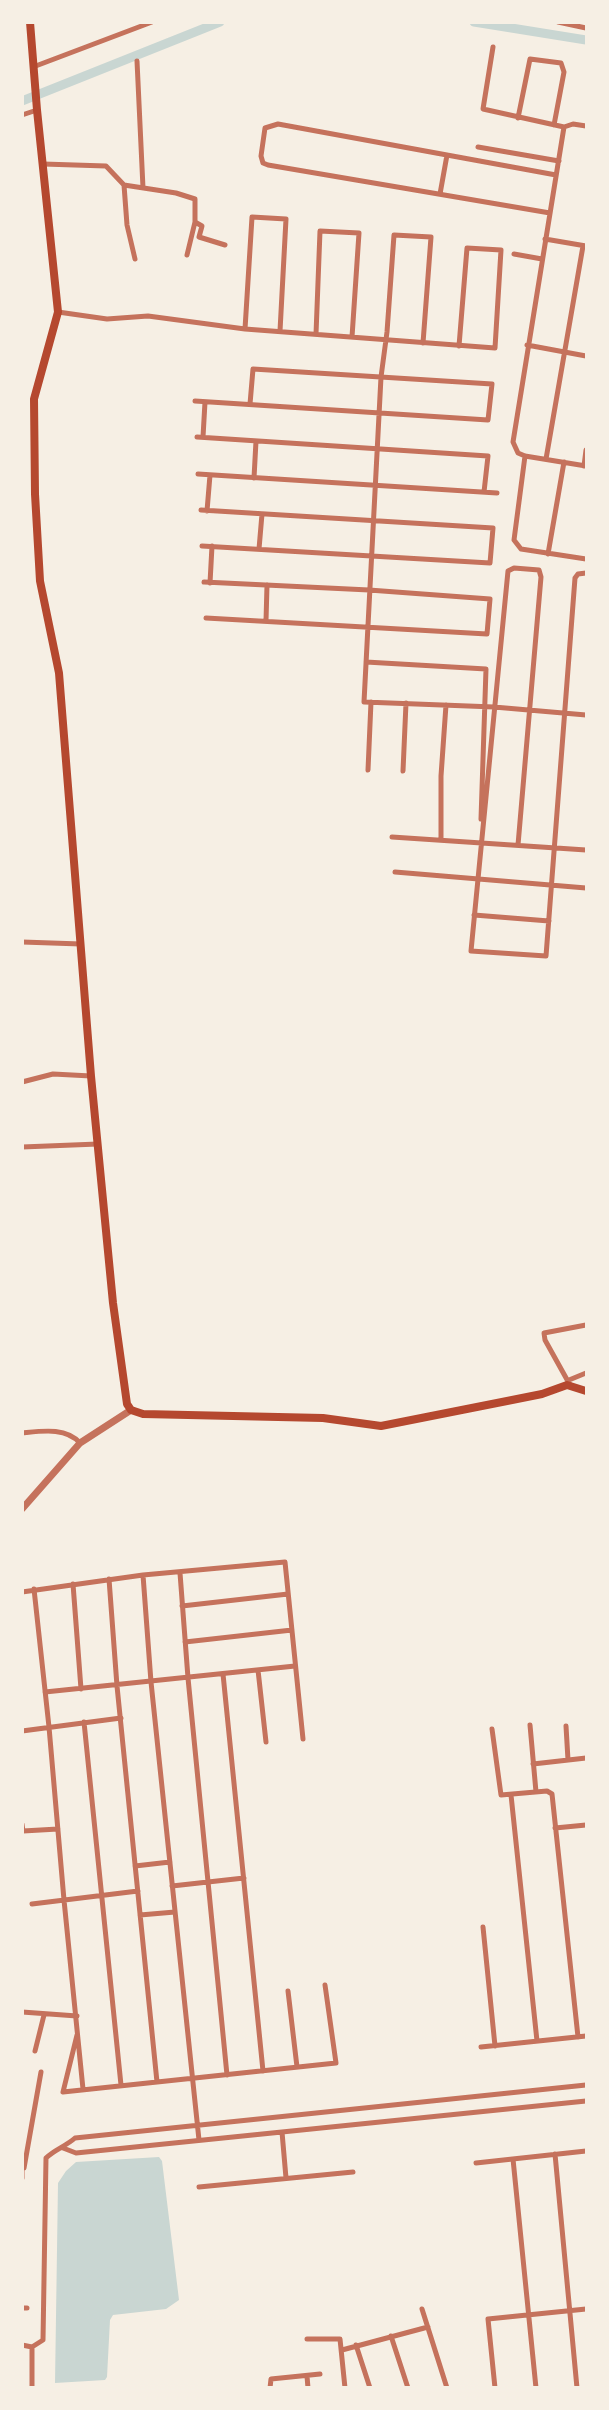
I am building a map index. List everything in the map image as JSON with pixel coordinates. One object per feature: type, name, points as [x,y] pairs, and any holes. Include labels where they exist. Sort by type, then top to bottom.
[{"type":"main road","points":[[30,22],[58,312],[35,393],[35,494],[41,596],[55,647],[59,673],[91,1076],[113,1303],[125,1398],[131,1410],[143,1414],[323,1418],[381,1426],[507,1401],[569,1384],[586,1391]]},
{"type":"street","points":[[33,67],[152,22]]},
{"type":"street","points":[[558,22],[586,28]]},
{"type":"street","points":[[493,47],[483,109],[564,127],[573,124],[586,126]]},
{"type":"street","points":[[518,118],[528,62],[534,58],[561,63],[564,72],[554,125]]},
{"type":"street","points":[[137,62],[142,188]]},
{"type":"street","points":[[22,115],[37,110]]},
{"type":"street","points":[[550,213],[268,165],[263,162],[261,156],[265,128],[278,124],[556,175]]},
{"type":"street","points":[[564,127],[513,442],[518,453],[525,456],[585,466],[586,450]]},
{"type":"street","points":[[478,147],[559,161]]},
{"type":"street","points":[[440,194],[447,155]]},
{"type":"street","points":[[43,164],[106,165],[124,185],[127,225],[135,259]]},
{"type":"street","points":[[124,185],[176,193],[195,199],[195,222],[187,255]]},
{"type":"street","points":[[244,329],[252,217],[286,219],[280,332]]},
{"type":"street","points":[[195,222],[202,226],[199,237],[225,245]]},
{"type":"street","points":[[316,334],[320,231],[360,233],[351,337]]},
{"type":"street","points":[[423,343],[431,237],[394,235],[376,450],[364,702],[484,707],[586,715]]},
{"type":"street","points":[[545,239],[585,246],[546,459]]},
{"type":"street","points":[[58,312],[107,319],[148,316],[244,329],[459,346],[495,348],[501,250],[467,248],[459,346]]},
{"type":"street","points":[[514,255],[542,259]]},
{"type":"street","points":[[527,345],[586,356]]},
{"type":"street","points":[[195,401],[488,420],[492,384],[253,369],[250,404]]},
{"type":"street","points":[[205,402],[200,437],[488,456],[484,492]]},
{"type":"street","points":[[254,478],[256,441]]},
{"type":"street","points":[[525,456],[514,540],[521,549],[586,559]]},
{"type":"street","points":[[548,554],[564,462]]},
{"type":"street","points":[[198,474],[497,493]]},
{"type":"street","points":[[202,546],[490,563],[493,528],[204,510],[210,475]]},
{"type":"street","points":[[260,549],[262,514]]},
{"type":"street","points":[[206,618],[487,634],[490,598],[207,582],[212,546]]},
{"type":"street","points":[[518,845],[541,573],[539,570],[514,568],[508,571],[471,951],[546,956],[575,578],[578,574],[586,573]]},
{"type":"street","points":[[266,621],[267,585]]},
{"type":"street","points":[[366,663],[486,669],[481,842]]},
{"type":"street","points":[[368,770],[371,702]]},
{"type":"street","points":[[403,771],[406,704]]},
{"type":"street","points":[[441,839],[441,776],[446,705]]},
{"type":"street","points":[[392,837],[586,850]]},
{"type":"street","points":[[395,872],[586,888]]},
{"type":"street","points":[[474,915],[549,921]]},
{"type":"street","points":[[22,942],[81,944]]},
{"type":"street","points":[[22,1082],[53,1074],[91,1076]]},
{"type":"street","points":[[22,1147],[98,1144]]},
{"type":"street","points":[[586,1325],[544,1333],[545,1340],[569,1384],[586,1374]]},
{"type":"street","points":[[22,1509],[80,1443],[131,1410]]},
{"type":"street","points":[[22,1433],[59,1432],[74,1436],[80,1443]]},
{"type":"street","points":[[22,1592],[143,1575],[285,1562],[303,1739]]},
{"type":"street","points":[[180,1573],[188,1678],[227,2074]]},
{"type":"street","points":[[143,1575],[151,1683],[200,2140]]},
{"type":"street","points":[[109,1579],[117,1686],[157,2082]]},
{"type":"street","points":[[73,1584],[81,1689]]},
{"type":"street","points":[[33,1589],[49,1726],[63,1900],[83,2089]]},
{"type":"street","points":[[182,1606],[288,1594]]},
{"type":"street","points":[[185,1642],[292,1630]]},
{"type":"street","points":[[45,1692],[151,1683],[295,1666]]},
{"type":"street","points":[[258,1670],[266,1742]]},
{"type":"street","points":[[224,1674],[263,2071]]},
{"type":"street","points":[[22,1731],[121,1718]]},
{"type":"street","points":[[84,1722],[121,2085]]},
{"type":"street","points":[[530,1725],[536,1792]]},
{"type":"street","points":[[566,1726],[568,1760]]},
{"type":"street","points":[[492,1729],[502,1796],[547,1791],[552,1794],[578,2037]]},
{"type":"street","points":[[533,1764],[586,1758]]},
{"type":"street","points":[[511,1795],[537,2041]]},
{"type":"street","points":[[22,1824],[23,1831],[58,1829]]},
{"type":"street","points":[[555,1828],[586,1825]]},
{"type":"street","points":[[135,1866],[170,1862]]},
{"type":"street","points":[[172,1886],[244,1878]]},
{"type":"street","points":[[32,1904],[138,1891]]},
{"type":"street","points":[[140,1915],[175,1912]]},
{"type":"street","points":[[483,1927],[495,2046]]},
{"type":"street","points":[[78,2030],[63,2092],[336,2063],[325,1985]]},
{"type":"street","points":[[288,1991],[297,2067]]},
{"type":"street","points":[[22,2012],[77,2016]]},
{"type":"street","points":[[35,2051],[44,2015]]},
{"type":"street","points":[[481,2047],[586,2036]]},
{"type":"street","points":[[22,2178],[41,2072]]},
{"type":"street","points":[[22,2345],[32,2347],[43,2340],[46,2158],[75,2138],[586,2085]]},
{"type":"street","points":[[63,2148],[76,2153],[586,2102]]},
{"type":"street","points":[[22,2127],[31,2128]]},
{"type":"street","points":[[282,2132],[286,2178]]},
{"type":"street","points":[[476,2163],[586,2151]]},
{"type":"street","points":[[555,2154],[577,2388]]},
{"type":"street","points":[[513,2159],[536,2388]]},
{"type":"street","points":[[200,2187],[353,2172]]},
{"type":"street","points":[[422,2309],[447,2388]]},
{"type":"street","points":[[495,2388],[488,2319],[586,2309]]},
{"type":"street","points":[[342,2350],[428,2327]]},
{"type":"street","points":[[391,2336],[408,2388]]},
{"type":"street","points":[[307,2339],[337,2338],[341,2342],[345,2388]]},
{"type":"street","points":[[356,2345],[369,2388]]},
{"type":"street","points":[[32,2347],[32,2388]]},
{"type":"street","points":[[270,2388],[271,2379],[320,2374]]},
{"type":"street","points":[[307,2376],[308,2388]]},
{"type":"shaded area","points":[[159,2157],[162,2161],[179,2300],[166,2309],[113,2315],[110,2320],[105,2380],[55,2383],[58,2183],[76,2162]]},
{"type":"waterway","points":[[22,101],[220,22]]},
{"type":"waterway","points":[[474,22],[586,40]]}]
